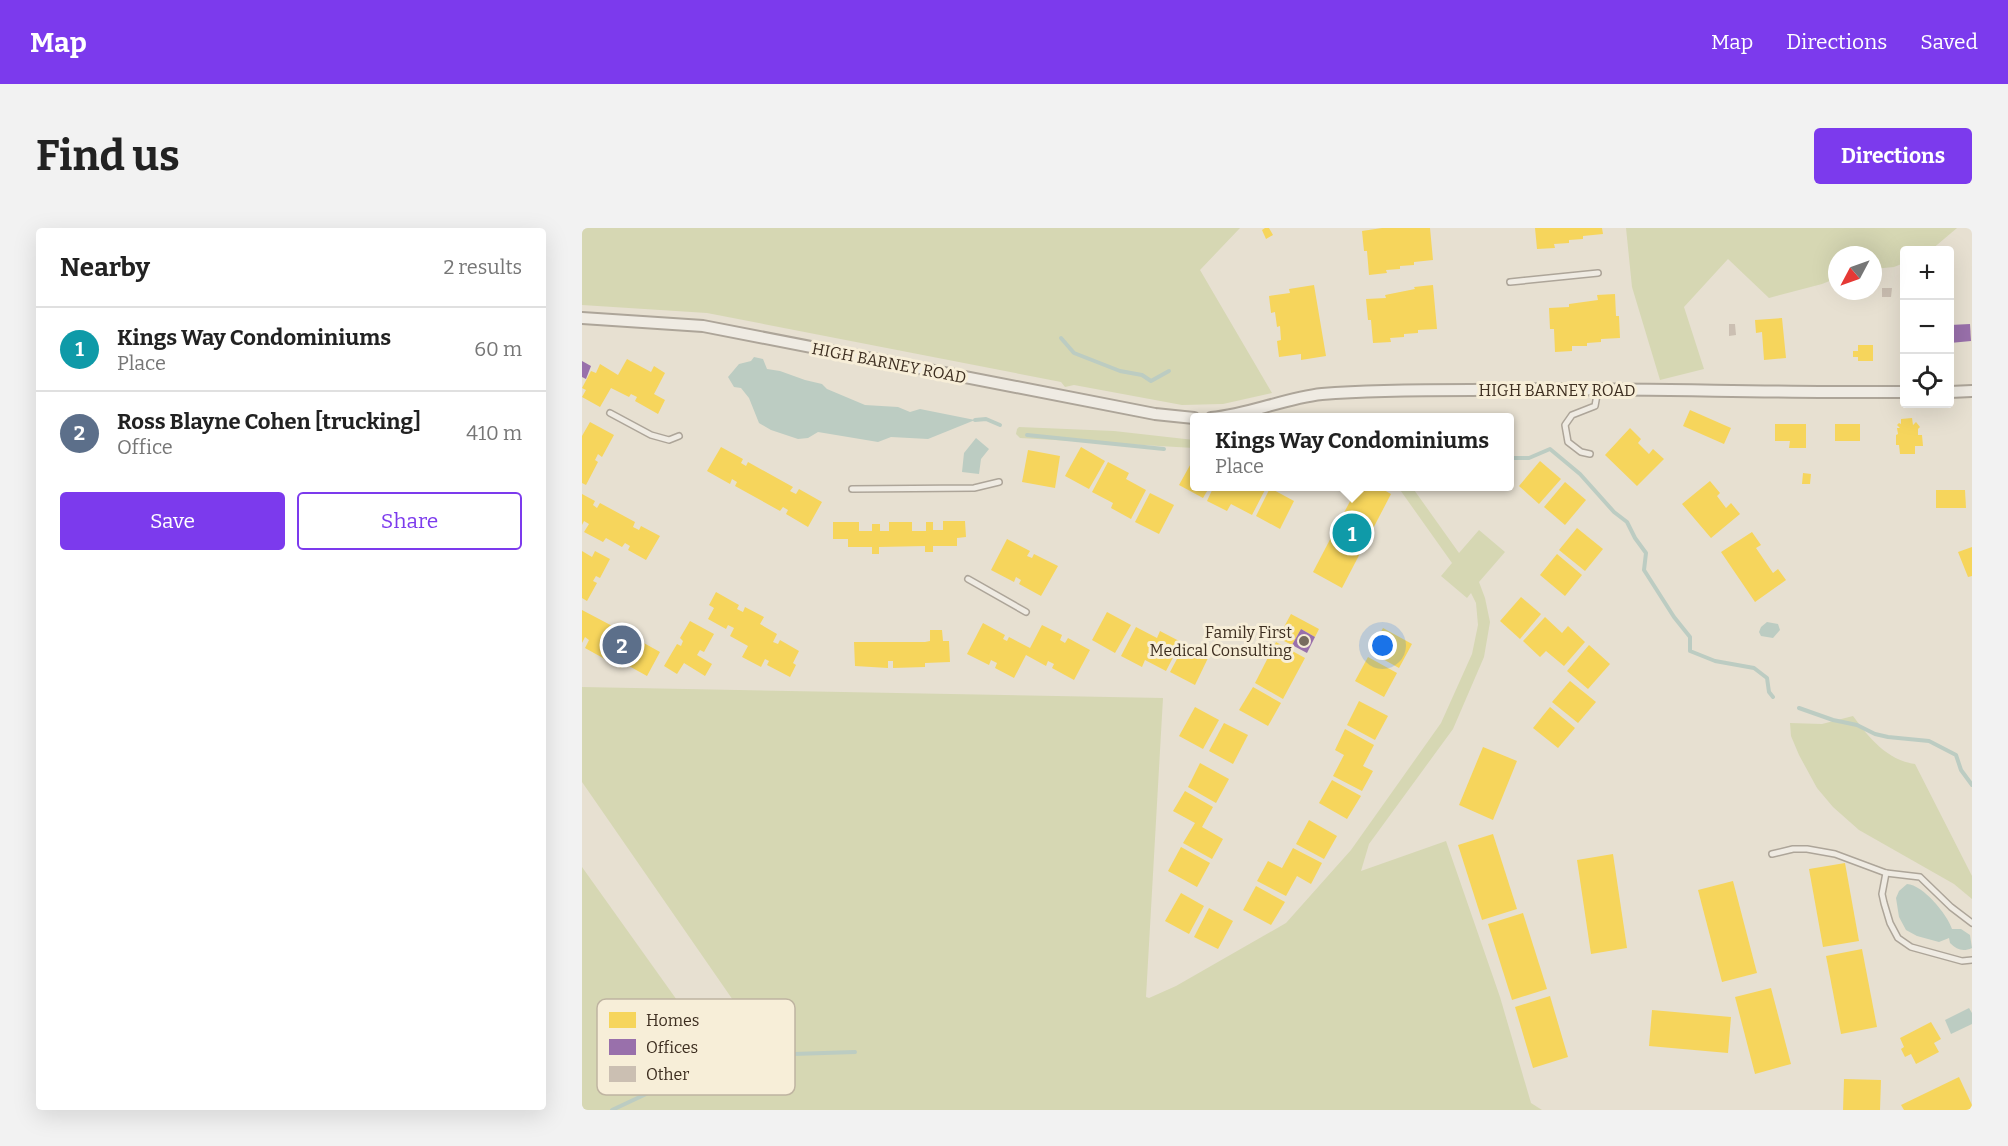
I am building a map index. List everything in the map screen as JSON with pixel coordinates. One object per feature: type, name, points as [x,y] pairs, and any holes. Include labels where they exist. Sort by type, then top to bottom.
[{"type":"street","name":"HIGH BARNEY ROAD","points":[[582,318],[703,326],[1155,414],[1190,418]]},
{"type":"street","name":"HIGH BARNEY ROAD","points":[[1238,413],[1320,394],[1439,390],[1900,392]]},
{"type":"street","points":[[1954,392],[1972,391]]},
{"type":"lane","points":[[1510,282],[1598,273]]},
{"type":"lane","points":[[1590,454],[1581,452],[1568,442],[1565,425],[1572,415],[1595,406],[1598,389]]},
{"type":"lane","points":[[610,413],[651,435],[669,441],[679,436]]},
{"type":"lane","points":[[852,489],[974,488],[999,483]]},
{"type":"lane","points":[[968,579],[1026,612]]},
{"type":"lane","points":[[1772,854],[1793,849],[1807,849],[1835,854],[1886,873],[1920,877],[1951,907],[1972,923]]},
{"type":"lane","points":[[1886,873],[1882,894],[1890,923],[1898,938],[1911,947],[1962,961],[1972,960]]},
{"type":"green space","points":[[582,228],[1240,228],[1200,270],[1272,393],[1223,404],[1182,405],[1074,385],[1065,387],[1061,382],[707,313],[582,305]]},
{"type":"green space","points":[[1626,228],[1957,228],[1936,246],[1900,246],[1900,265],[1894,267],[1882,268],[1882,246],[1828,246],[1828,282],[1769,298],[1728,259],[1684,307],[1704,369],[1660,380],[1632,287]]},
{"type":"green space","points":[[1019,427],[1114,431],[1190,440],[1190,448],[1020,438],[1016,434]]},
{"type":"green space","points":[[1401,491],[1415,491],[1459,553],[1479,530],[1505,552],[1479,582],[1490,622],[1484,657],[1453,729],[1369,844],[1361,871],[1446,841],[1500,997],[1531,1103],[1542,1110],[582,1110],[582,867],[676,999],[597,999],[597,1095],[795,1095],[795,999],[732,999],[582,782],[582,687],[1163,698],[1146,997],[1149,998],[1176,986],[1286,923],[1351,850],[1441,723],[1472,654],[1478,625],[1476,603],[1471,593],[1467,598],[1441,576],[1452,563]]},
{"type":"green space","points":[[1853,716],[1872,740],[1887,753],[1915,764],[1972,876],[1972,899],[1954,884],[1859,830],[1833,807],[1817,788],[1791,736],[1790,723],[1822,724]]},
{"type":"shaded area","points":[[754,357],[763,359],[767,369],[822,384],[827,389],[865,405],[898,407],[910,412],[920,409],[975,420],[928,439],[891,437],[878,442],[818,432],[808,438],[798,439],[771,430],[759,423],[749,398],[741,388],[734,387],[728,377],[739,364],[751,361]]},
{"type":"shaded area","points":[[976,438],[989,449],[981,459],[979,474],[962,472],[964,453]]},
{"type":"shaded area","points":[[1767,622],[1778,624],[1780,630],[1773,638],[1761,636],[1759,632]]},
{"type":"shaded area","points":[[1907,884],[1920,889],[1934,901],[1952,929],[1961,929],[1970,935],[1972,948],[1960,950],[1950,943],[1949,938],[1939,942],[1917,936],[1906,930],[1899,917],[1896,898],[1899,891]]},
{"type":"shaded area","points":[[1969,1008],[1972,1013],[1972,1024],[1951,1034],[1945,1020]]},
{"type":"building: Homes","points":[[1269,228],[1273,235],[1266,239],[1262,230]]},
{"type":"building: Homes","points":[[1382,228],[1430,228],[1433,260],[1414,262],[1414,265],[1400,266],[1400,269],[1386,270],[1387,273],[1369,275],[1362,231]]},
{"type":"building: Homes","points":[[1535,228],[1602,228],[1603,234],[1583,236],[1583,239],[1569,240],[1569,243],[1554,244],[1555,248],[1537,249]]},
{"type":"building: Homes","points":[[1314,285],[1326,356],[1301,360],[1301,354],[1279,357],[1277,341],[1281,340],[1280,326],[1277,327],[1275,312],[1271,313],[1269,296],[1290,293],[1289,289]]},
{"type":"building: Homes","points":[[1433,285],[1437,329],[1418,330],[1418,333],[1404,334],[1404,337],[1390,338],[1391,342],[1373,343],[1366,299],[1386,298],[1385,295],[1415,289],[1414,287]]},
{"type":"building: Homes","points":[[1615,294],[1620,338],[1601,339],[1601,342],[1587,343],[1587,346],[1572,346],[1572,351],[1555,352],[1554,329],[1550,329],[1549,308],[1569,307],[1569,304],[1598,300],[1597,295]]},
{"type":"building: Homes","points":[[1782,318],[1786,358],[1764,360],[1762,332],[1756,333],[1755,320]]},
{"type":"building: Homes","points":[[1858,345],[1873,345],[1873,361],[1858,361],[1858,357],[1853,357],[1853,351],[1858,351]]},
{"type":"building: Homes","points":[[627,359],[651,372],[654,366],[665,373],[654,394],[665,400],[658,414],[635,401],[637,397],[631,394],[629,397],[611,388],[600,407],[582,397],[586,390],[582,388],[591,371],[596,373],[600,364],[618,375]]},
{"type":"building: Homes","points":[[1690,410],[1731,428],[1724,444],[1683,426]]},
{"type":"building: Homes","points":[[1912,418],[1913,425],[1916,422],[1920,427],[1918,435],[1922,435],[1923,446],[1915,446],[1915,454],[1900,454],[1899,445],[1896,445],[1897,428],[1900,428],[1897,425],[1901,424],[1901,419]]},
{"type":"building: Homes","points":[[590,422],[614,435],[602,457],[598,454],[595,460],[598,462],[586,485],[582,483],[582,436]]},
{"type":"building: Homes","points":[[1775,424],[1806,424],[1806,448],[1789,448],[1790,441],[1775,441]]},
{"type":"building: Homes","points":[[1835,424],[1860,424],[1860,441],[1835,441]]},
{"type":"building: Homes","points":[[1630,428],[1641,439],[1638,443],[1649,454],[1653,449],[1664,459],[1637,486],[1605,455]]},
{"type":"building: Homes","points":[[721,447],[743,459],[741,463],[746,466],[748,462],[793,487],[790,491],[796,494],[799,489],[822,502],[808,527],[786,514],[788,510],[783,507],[780,511],[735,486],[737,482],[732,479],[730,484],[707,471]]},
{"type":"building: Homes","points":[[1081,447],[1105,461],[1089,489],[1065,476]]},
{"type":"building: Homes","points":[[1028,450],[1060,456],[1055,488],[1022,482]]},
{"type":"building: Homes","points":[[1540,461],[1561,479],[1539,504],[1519,486]]},
{"type":"building: Homes","points":[[1108,462],[1129,473],[1126,479],[1146,490],[1131,519],[1111,508],[1113,503],[1092,492]]},
{"type":"building: Homes","points":[[1190,465],[1190,491],[1179,485]]},
{"type":"building: Homes","points":[[1803,473],[1811,474],[1810,484],[1802,484]]},
{"type":"building: Homes","points":[[1710,481],[1720,493],[1717,496],[1726,508],[1731,503],[1740,514],[1711,538],[1682,504]]},
{"type":"building: Homes","points":[[1565,482],[1586,500],[1565,525],[1544,507]]},
{"type":"building: Homes","points":[[1936,490],[1965,490],[1966,508],[1936,508]]},
{"type":"building: Homes","points":[[1190,491],[1207,491],[1203,498]]},
{"type":"building: Homes","points":[[1212,491],[1264,491],[1252,515],[1231,504],[1227,511],[1207,501]]},
{"type":"building: Homes","points":[[1268,491],[1276,491],[1294,501],[1280,529],[1256,516]]},
{"type":"building: Homes","points":[[1355,491],[1386,491],[1391,494],[1342,588],[1313,572]]},
{"type":"building: Homes","points":[[1150,493],[1174,505],[1159,534],[1135,522]]},
{"type":"building: Homes","points":[[582,494],[595,501],[593,505],[597,508],[600,503],[635,522],[633,527],[639,530],[641,526],[660,536],[646,560],[628,550],[630,546],[625,543],[622,547],[606,538],[603,542],[584,532],[589,524],[584,521],[582,525]]},
{"type":"building: Homes","points":[[943,521],[965,521],[966,537],[957,538],[957,546],[933,546],[933,552],[925,552],[925,546],[879,547],[879,554],[872,554],[872,547],[848,547],[848,539],[833,539],[833,522],[859,522],[859,531],[872,531],[872,524],[880,524],[880,531],[889,531],[889,522],[912,522],[912,531],[926,531],[926,522],[933,522],[933,530],[943,530]]},
{"type":"building: Homes","points":[[1577,528],[1603,549],[1585,571],[1559,550]]},
{"type":"building: Homes","points":[[1752,532],[1761,545],[1756,548],[1773,573],[1778,569],[1786,580],[1755,602],[1721,552]]},
{"type":"building: Homes","points":[[1007,539],[1030,551],[1027,556],[1032,558],[1034,554],[1058,566],[1041,596],[1019,584],[1021,580],[1016,577],[1014,582],[991,570]]},
{"type":"building: Homes","points":[[1972,547],[1972,576],[1968,577],[1958,552]]},
{"type":"building: Homes","points":[[582,551],[592,557],[595,551],[610,559],[600,578],[596,576],[593,581],[597,583],[587,601],[582,598]]},
{"type":"building: Homes","points":[[1557,554],[1582,575],[1565,596],[1540,575]]},
{"type":"building: Homes","points":[[716,592],[739,605],[737,609],[743,612],[745,607],[764,617],[760,624],[777,634],[773,642],[778,644],[780,640],[799,651],[790,677],[767,665],[769,661],[765,659],[761,667],[742,657],[748,646],[730,636],[734,628],[728,625],[726,629],[708,619],[714,608],[709,605]]},
{"type":"building: Homes","points":[[1521,597],[1541,614],[1520,639],[1500,621]]},
{"type":"building: Homes","points":[[582,610],[637,639],[635,643],[640,645],[642,642],[660,652],[647,676],[629,666],[631,662],[626,660],[621,668],[585,648],[589,640],[585,637],[582,643]],"holes":[[[615,636],[633,646],[629,654],[611,644]]]},
{"type":"building: Homes","points":[[1107,612],[1131,625],[1115,653],[1092,640]]},
{"type":"building: Homes","points":[[1291,614],[1319,629],[1315,637],[1301,629],[1292,645],[1278,638]]},
{"type":"building: Homes","points":[[1545,617],[1562,633],[1568,626],[1585,642],[1564,666],[1546,651],[1540,657],[1523,641]]},
{"type":"building: Homes","points":[[690,621],[714,634],[704,652],[700,650],[697,655],[712,664],[705,676],[684,663],[677,674],[664,666],[677,644],[681,646],[683,641],[680,638]]},
{"type":"building: Homes","points":[[983,623],[1005,635],[1003,639],[1007,641],[1009,637],[1030,648],[1042,625],[1062,635],[1060,640],[1065,643],[1068,638],[1090,650],[1074,680],[1052,668],[1054,664],[1048,661],[1046,666],[1026,655],[1014,678],[995,668],[997,663],[991,660],[989,665],[967,654]]},
{"type":"building: Homes","points":[[1136,627],[1157,638],[1160,631],[1181,642],[1166,671],[1145,660],[1142,667],[1121,656]]},
{"type":"building: Homes","points":[[1383,628],[1412,644],[1399,668],[1370,652]]},
{"type":"building: Homes","points":[[930,630],[942,630],[943,641],[949,641],[950,662],[925,663],[925,667],[893,668],[893,661],[888,661],[888,668],[855,666],[854,642],[925,642],[930,641]]},
{"type":"building: Homes","points":[[1276,642],[1305,658],[1283,699],[1255,683]]},
{"type":"building: Homes","points":[[1185,644],[1209,656],[1195,685],[1170,672]]},
{"type":"building: Homes","points":[[1589,645],[1610,664],[1588,689],[1567,671]]},
{"type":"building: Homes","points":[[1368,657],[1397,673],[1384,697],[1355,681]]},
{"type":"building: Homes","points":[[1570,681],[1596,702],[1578,723],[1552,702]]},
{"type":"building: Homes","points":[[1253,687],[1281,703],[1268,726],[1239,710]]},
{"type":"building: Homes","points":[[1359,701],[1388,716],[1375,740],[1347,725]]},
{"type":"building: Homes","points":[[1195,707],[1219,720],[1203,749],[1179,736]]},
{"type":"building: Homes","points":[[1550,707],[1575,728],[1558,748],[1533,728]]},
{"type":"building: Homes","points":[[1224,723],[1248,735],[1233,764],[1209,751]]},
{"type":"building: Homes","points":[[1345,729],[1374,745],[1363,766],[1373,771],[1362,791],[1333,776],[1344,755],[1335,750]]},
{"type":"building: Homes","points":[[1483,747],[1517,761],[1493,820],[1459,805]]},
{"type":"building: Homes","points":[[1200,763],[1229,779],[1216,803],[1188,787]]},
{"type":"building: Homes","points":[[1332,780],[1361,796],[1347,819],[1319,803]]},
{"type":"building: Homes","points":[[1185,791],[1213,807],[1202,827],[1223,839],[1212,859],[1183,843],[1195,823],[1173,811]]},
{"type":"building: Homes","points":[[1309,820],[1337,836],[1324,859],[1296,844]]},
{"type":"building: Homes","points":[[1493,834],[1517,909],[1482,920],[1458,845]]},
{"type":"building: Homes","points":[[1181,847],[1210,863],[1197,887],[1168,871]]},
{"type":"building: Homes","points":[[1293,848],[1322,863],[1311,884],[1297,876],[1286,896],[1257,881],[1268,861],[1282,868]]},
{"type":"building: Homes","points":[[1613,854],[1627,948],[1591,954],[1577,860]]},
{"type":"building: Homes","points":[[1845,863],[1859,941],[1823,947],[1809,869]]},
{"type":"building: Homes","points":[[1733,881],[1757,973],[1722,982],[1698,890]]},
{"type":"building: Homes","points":[[1256,886],[1285,902],[1271,925],[1243,910]]},
{"type":"building: Homes","points":[[1181,893],[1204,906],[1189,934],[1165,921]]},
{"type":"building: Homes","points":[[1209,908],[1233,921],[1218,949],[1194,937]]},
{"type":"building: Homes","points":[[1523,913],[1547,989],[1512,1000],[1488,924]]},
{"type":"building: Homes","points":[[1862,949],[1877,1027],[1841,1034],[1826,956]]},
{"type":"building: Homes","points":[[1771,988],[1791,1064],[1755,1074],[1735,997]]},
{"type":"building: Homes","points":[[1550,996],[1568,1057],[1533,1068],[1515,1007]]},
{"type":"building: Homes","points":[[1652,1010],[1731,1017],[1728,1053],[1649,1046]]},
{"type":"building: Homes","points":[[1931,1022],[1941,1039],[1934,1043],[1939,1052],[1916,1064],[1911,1054],[1905,1057],[1901,1049],[1904,1047],[1900,1038]]},
{"type":"building: Homes","points":[[1959,1077],[1972,1105],[1972,1110],[1904,1110],[1901,1105]]},
{"type":"building: Homes","points":[[1844,1079],[1881,1080],[1880,1110],[1843,1110]]},
{"type":"building: Offices","points":[[1970,324],[1971,341],[1954,343],[1954,325]]},
{"type":"building: Offices","points":[[582,361],[591,366],[586,379],[582,377]]},
{"type":"building: Offices","name":"Family First Medical Consulting","points":[[1301,629],[1315,637],[1307,653],[1292,645]]},
{"type":"building: Offices","points":[[615,636],[633,646],[629,654],[611,644]]},
{"type":"building: Other","points":[[1882,288],[1892,288],[1891,297],[1882,297]]},
{"type":"building: Other","points":[[1729,324],[1735,324],[1736,335],[1729,336]]},
{"type":"waterway","points":[[1061,338],[1074,353],[1120,371],[1142,375],[1151,381],[1169,371]]},
{"type":"waterway","points":[[975,420],[986,419],[1000,425]]},
{"type":"waterway","points":[[1027,435],[1164,449]]},
{"type":"waterway","points":[[1514,458],[1529,458],[1550,449],[1580,474],[1614,512],[1627,522],[1646,553],[1644,570],[1674,617],[1690,637],[1690,651],[1715,661],[1754,668],[1767,678],[1769,692],[1773,697]]},
{"type":"waterway","points":[[1799,708],[1833,720],[1857,725],[1875,734],[1929,741],[1956,755],[1961,770],[1972,785]]},
{"type":"waterway","points":[[795,1054],[855,1052]]},
{"type":"waterway","points":[[612,1110],[644,1095]]},
{"type":"place","name":"Kings Way Condominiums","points":[[1352,533]]},
{"type":"place","name":"Family First Medical Consulting","points":[[1304,641]]},
{"type":"place","name":"Ross Blayne Cohen [trucking]","points":[[622,645]]}]
